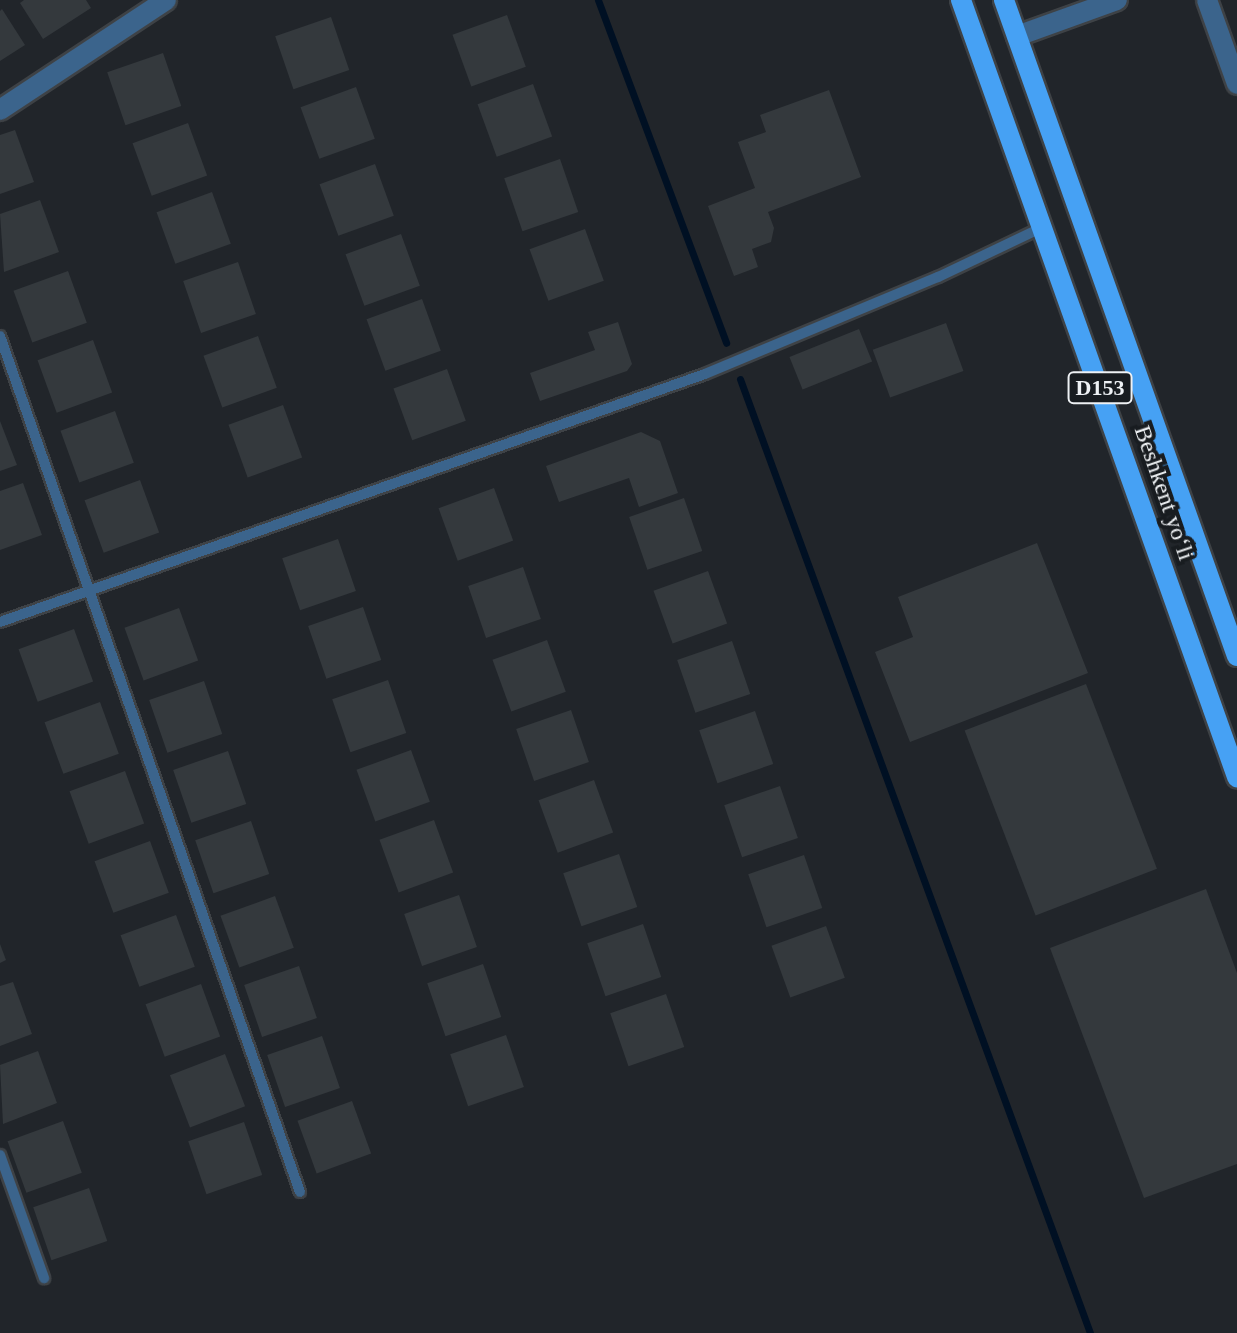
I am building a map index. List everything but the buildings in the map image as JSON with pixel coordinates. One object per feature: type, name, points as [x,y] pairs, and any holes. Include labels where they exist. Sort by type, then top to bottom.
[{"type":"main road","name":"Beshkent yoʻli","points":[[961,0],[1237,777]]},
{"type":"main road","name":"Beshkent yoʻli","points":[[1004,0],[1237,656]]},
{"type":"street","points":[[0,110],[166,0]]},
{"type":"street","points":[[1017,36],[1117,0]]},
{"type":"street","points":[[1207,0],[1237,84]]},
{"type":"lane","points":[[0,622],[705,374],[938,277],[1043,227]]},
{"type":"lane","points":[[0,336],[300,1192]]},
{"type":"lane","points":[[0,1155],[44,1278]]},
{"type":"waterway","points":[[598,0],[726,343]]},
{"type":"waterway","points":[[740,379],[1090,1333]]}]
